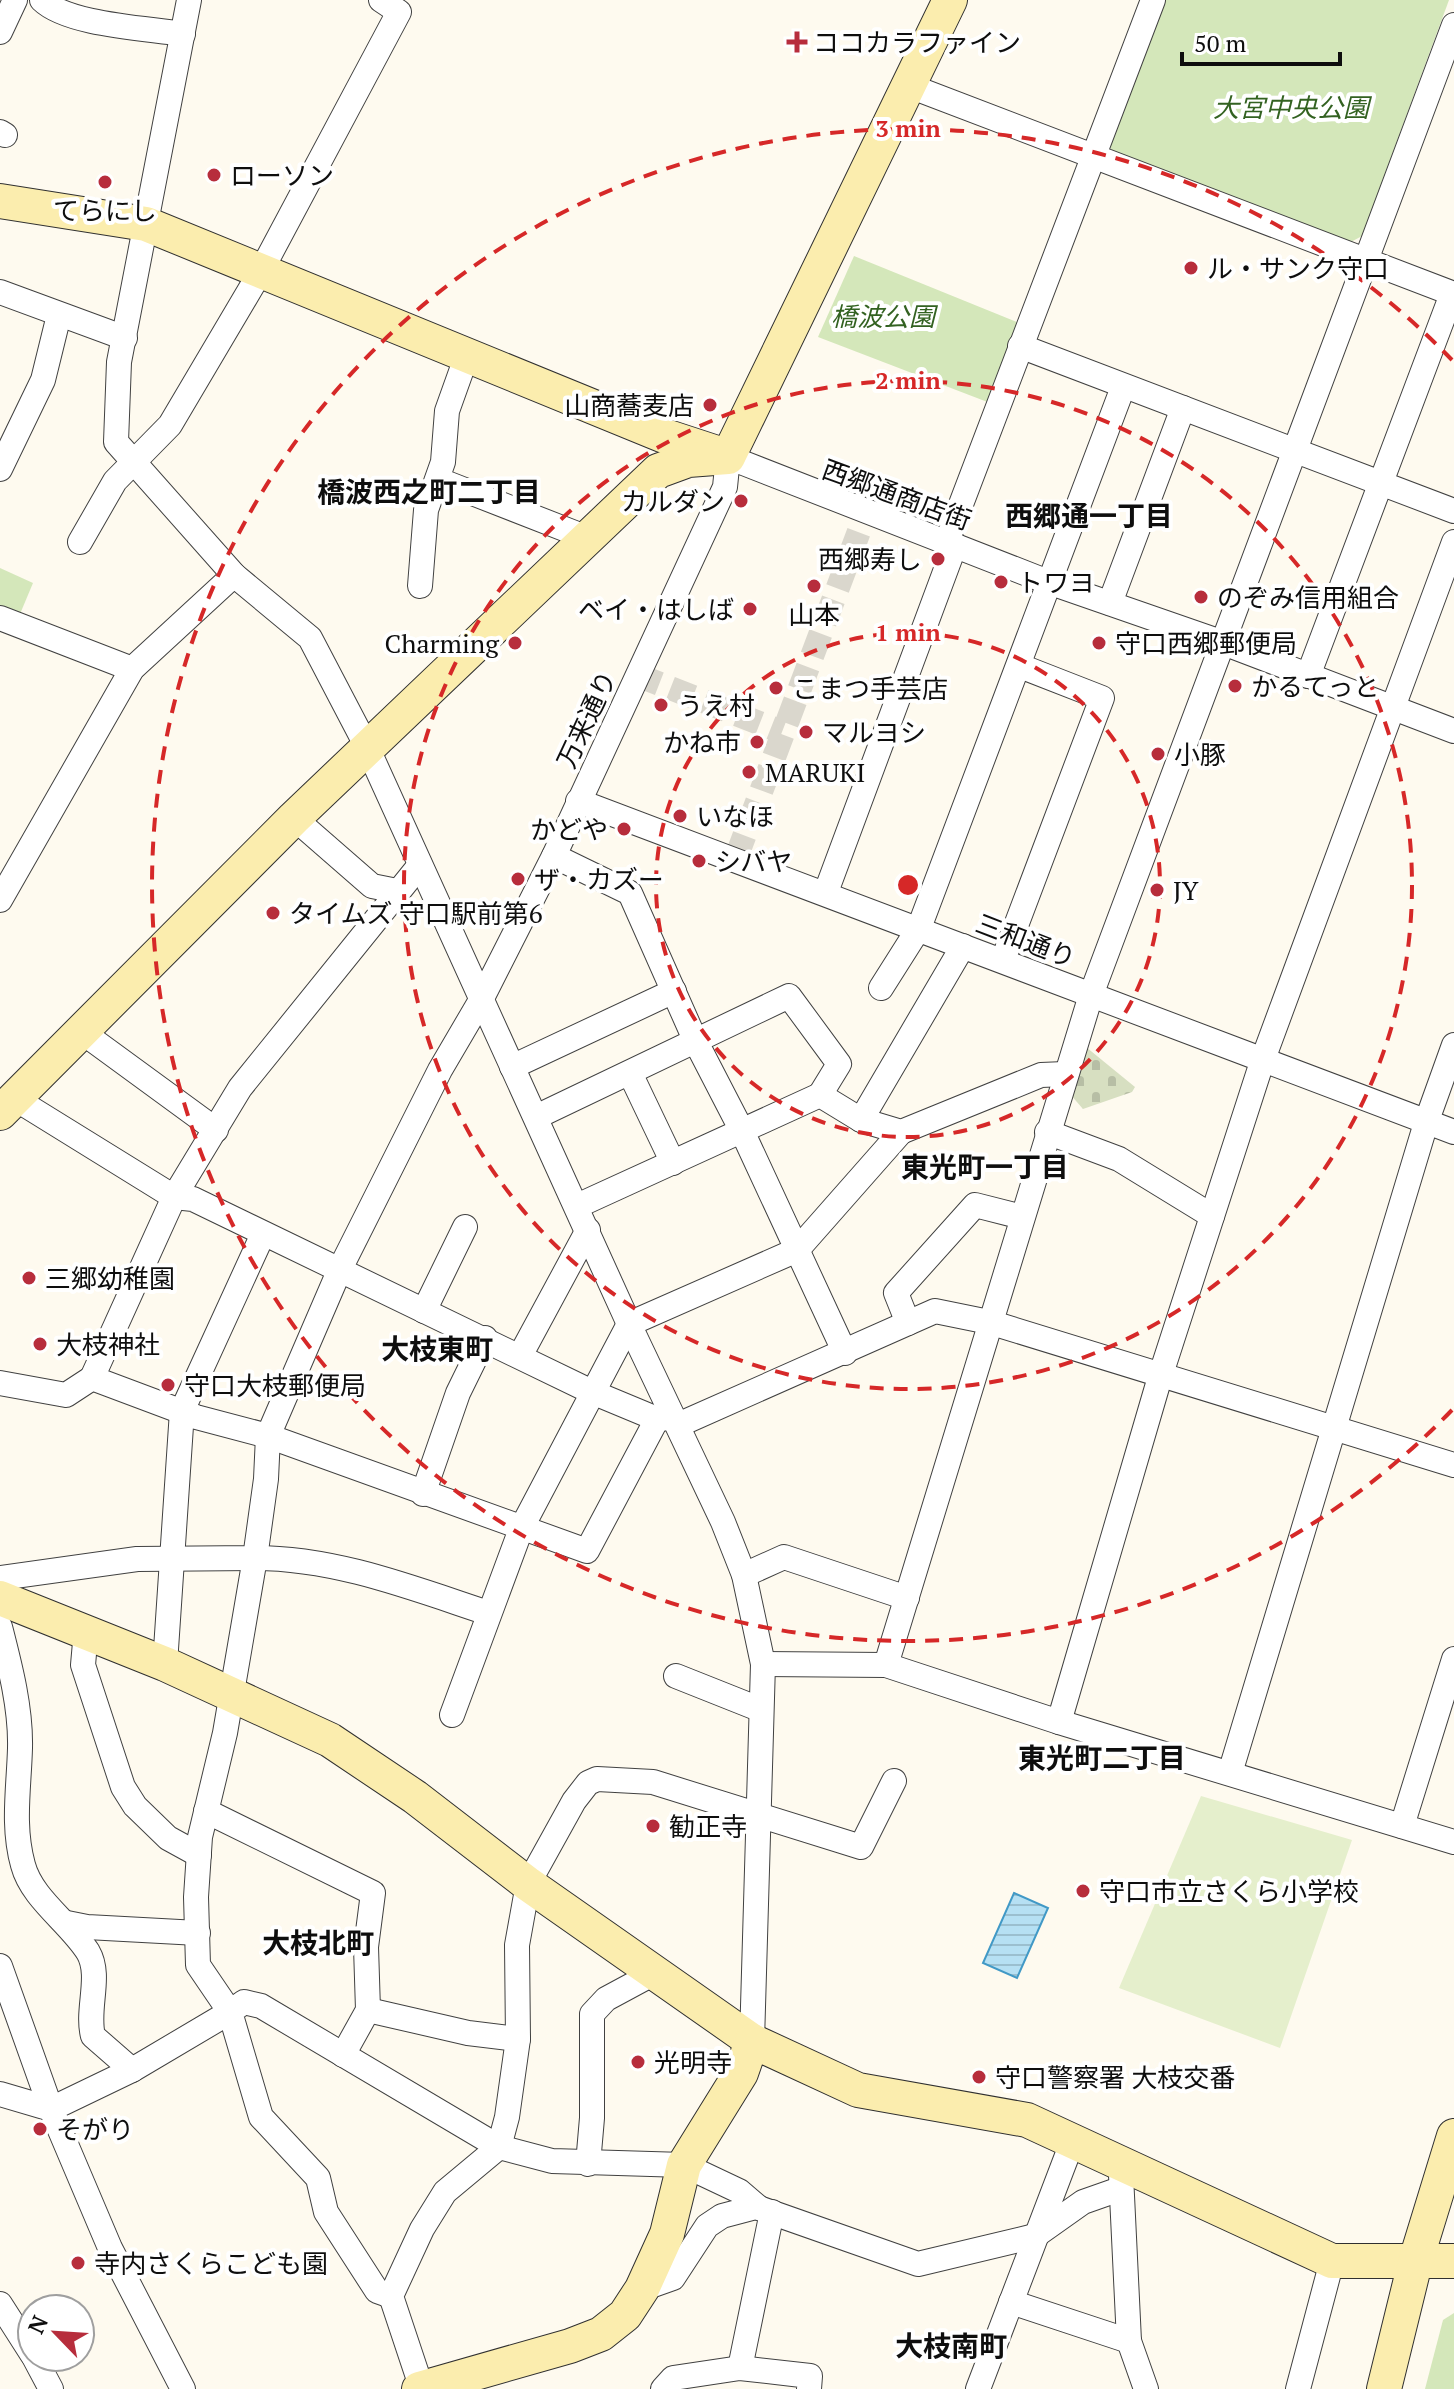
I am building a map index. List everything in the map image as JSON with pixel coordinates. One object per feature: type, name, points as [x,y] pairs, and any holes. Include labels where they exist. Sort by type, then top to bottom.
[{"type":"street","points":[[0,32],[15,0]]},
{"type":"street","points":[[42,0],[49,7],[82,18],[183,34]]},
{"type":"street","points":[[189,0],[118,374],[116,442],[234,575],[310,638],[367,747],[588,1230],[670,1420],[744,1575],[763,1664],[759,1709],[759,1813],[752,2041],[741,2073],[684,2165],[667,2234],[642,2289],[625,2315],[601,2334],[421,2389],[391,2296],[422,2229],[445,2192],[499,2147],[507,2117],[518,2039],[517,1945],[528,1884],[574,1801],[588,1783],[597,1779],[653,1782],[759,1813],[861,1847],[894,1781]]},
{"type":"street","points":[[728,457],[950,0]]},
{"type":"street","points":[[826,892],[1020,346],[1153,0]]},
{"type":"street","points":[[80,542],[115,481],[170,425],[261,271],[395,4]]},
{"type":"street","points":[[886,1665],[1091,995],[1454,25]]},
{"type":"street","points":[[907,85],[1453,294],[1308,676]]},
{"type":"street","points":[[0,201],[146,224],[662,435],[728,457]]},
{"type":"street","points":[[0,292],[125,338]]},
{"type":"street","points":[[0,469],[43,380],[59,315]]},
{"type":"street","points":[[1020,346],[1454,511]]},
{"type":"street","points":[[420,586],[426,510],[439,480],[447,411],[467,355]]},
{"type":"street","points":[[881,988],[919,928],[1123,387]]},
{"type":"street","points":[[1110,603],[1183,408]]},
{"type":"street","points":[[670,1420],[592,1392],[193,1199],[174,1197],[7,1106],[294,818],[585,537],[658,471],[688,460],[728,457]]},
{"type":"street","name":"西郷通商店街","points":[[728,457],[1048,582],[1221,642],[1454,731]]},
{"type":"street","name":"万来通り","points":[[268,1436],[340,1269],[440,1070],[481,1000],[554,856],[725,487],[728,457]]},
{"type":"street","points":[[439,480],[585,537]]},
{"type":"street","points":[[1059,1722],[1160,1377],[1262,1062],[1454,542]]},
{"type":"street","points":[[0,900],[20,871],[33,838],[132,669],[234,575]]},
{"type":"street","points":[[0,618],[132,669]]},
{"type":"street","points":[[1003,960],[1102,698],[1020,666]]},
{"type":"street","name":"三和通り","points":[[578,801],[826,892],[1262,1062],[1454,1132]]},
{"type":"street","points":[[294,818],[372,886],[397,891]]},
{"type":"street","points":[[554,856],[630,893],[696,1042],[742,1131],[845,1353]]},
{"type":"street","points":[[0,1383],[66,1395],[92,1378],[174,1197],[240,1088],[420,865]]},
{"type":"street","points":[[861,1120],[963,946]]},
{"type":"street","points":[[512,1067],[674,991]]},
{"type":"street","points":[[536,1117],[789,996],[839,1064],[820,1095],[577,1206]]},
{"type":"street","points":[[82,1032],[216,1130]]},
{"type":"street","points":[[1230,1773],[1426,1123],[1454,1045]]},
{"type":"street","points":[[630,1073],[673,1163]]},
{"type":"street","points":[[452,1715],[521,1529],[629,1324],[797,1250],[901,1132],[1041,1075],[1065,1074]]},
{"type":"street","points":[[820,1095],[861,1120],[901,1132]]},
{"type":"street","points":[[1047,1132],[1119,1159],[1212,1216]]},
{"type":"street","points":[[908,1323],[896,1293],[975,1205],[1022,1217]]},
{"type":"street","points":[[424,1311],[465,1227]]},
{"type":"street","points":[[520,1356],[588,1230]]},
{"type":"street","points":[[165,1664],[175,1558],[182,1411],[263,1234]]},
{"type":"street","points":[[92,1378],[182,1411],[268,1436],[587,1551],[670,1420],[845,1353],[935,1311],[989,1322],[1454,1465]]},
{"type":"street","points":[[423,1494],[458,1393],[485,1338]]},
{"type":"street","points":[[268,1436],[266,1479],[255,1558],[199,1855],[198,1965],[230,2012],[261,2117],[318,2178],[326,2212],[377,2291],[391,2296]]},
{"type":"street","points":[[744,1575],[784,1557],[907,1598]]},
{"type":"street","points":[[0,1578],[137,1559],[283,1558],[357,1570],[488,1613]]},
{"type":"street","points":[[0,1598],[165,1664],[330,1740],[415,1797],[528,1884],[658,1971],[752,2041],[858,2090],[1027,2120],[1073,2140],[1121,2177],[1332,2261],[1436,2262]]},
{"type":"street","points":[[0,1627],[17,1709],[20,1745],[16,1811],[22,1864],[29,1882],[67,1923],[89,1954],[94,1977],[89,2008],[93,2036],[132,2070]]},
{"type":"street","points":[[86,1631],[83,1665],[123,1787],[135,1806],[168,1838],[199,1855]]},
{"type":"street","points":[[1402,1826],[1454,1659]]},
{"type":"street","points":[[763,1664],[886,1665],[1059,1722],[1454,1842]]},
{"type":"street","points":[[676,1676],[759,1709]]},
{"type":"street","points":[[206,1811],[373,1893],[366,1947],[368,2010],[343,2055]]},
{"type":"street","points":[[67,1923],[87,1927],[198,1933]]},
{"type":"street","points":[[0,1966],[7,1999],[110,2248],[183,2389]]},
{"type":"street","points":[[588,2164],[592,2118],[592,2014],[606,1999],[658,1971]]},
{"type":"street","points":[[0,2094],[51,2109],[132,2070],[244,2002],[261,2006],[499,2147],[552,2161],[684,2165],[739,2191],[766,2210],[918,2264],[1035,2236],[1121,2177]]},
{"type":"street","points":[[368,2010],[468,2033],[518,2039]]},
{"type":"street","points":[[1405,2389],[1436,2262],[1454,2136]]},
{"type":"street","points":[[978,2389],[1073,2140]]},
{"type":"street","points":[[1121,2177],[1129,2341],[1149,2388]]},
{"type":"street","points":[[642,2289],[673,2278],[707,2226],[722,2216],[766,2210]]},
{"type":"street","points":[[740,2368],[766,2210]]},
{"type":"street","points":[[1384,2389],[1454,2214]]},
{"type":"street","points":[[1298,2389],[1332,2261]]},
{"type":"street","points":[[1011,2302],[1129,2341]]},
{"type":"street","points":[[0,2304],[16,2329]]},
{"type":"street","points":[[663,2389],[673,2378],[740,2368],[810,2376],[809,2389]]},
{"type":"green space","name":"大宮中央公園","points":[[1163,0],[1449,0],[1362,236],[1349,243],[1117,156],[1108,145]]},
{"type":"green space","name":"橋波公園","points":[[854,256],[1022,324],[990,403],[818,337]]},
{"type":"green space","points":[[0,568],[33,583],[20,614],[0,606]]},
{"type":"green space","points":[[1086,1047],[1135,1087],[1132,1092],[1083,1109],[1070,1094]]},
{"type":"green space","points":[[1201,1796],[1352,1840],[1280,2048],[1119,1988]]},
{"type":"green space","points":[[1454,2313],[1454,2389],[1425,2389],[1443,2320]]},
{"type":"water","points":[[1014,1893],[1048,1908],[1017,1978],[983,1963]]},
{"type":"tunnel","points":[[736,858],[866,513]]},
{"type":"tunnel","points":[[637,675],[782,732]]},
{"type":"place","name":"ココカラファイン","points":[[797,42]]},
{"type":"place","name":"ローソン","points":[[214,175]]},
{"type":"place","name":"てらにし","points":[[105,182]]},
{"type":"place","name":"ル・サンク守口","points":[[1191,268]]},
{"type":"place","name":"山商蕎麦店","points":[[710,405]]},
{"type":"place","name":"カルダン","points":[[741,501]]},
{"type":"place","name":"西郷寿し","points":[[938,559]]},
{"type":"place","name":"トワヨ","points":[[1001,582]]},
{"type":"place","name":"山本","points":[[814,586]]},
{"type":"place","name":"のぞみ信用組合","points":[[1201,597]]},
{"type":"place","name":"ベイ・はしば","points":[[750,609]]},
{"type":"place","name":"Charming","points":[[515,643]]},
{"type":"place","name":"守口西郷郵便局","points":[[1099,643]]},
{"type":"place","name":"かるてっと","points":[[1235,686]]},
{"type":"place","name":"こまつ手芸店","points":[[776,688]]},
{"type":"place","name":"うえ村","points":[[661,705]]},
{"type":"place","name":"マルヨシ","points":[[806,732]]},
{"type":"place","name":"かね市","points":[[757,742]]},
{"type":"place","name":"小豚","points":[[1158,754]]},
{"type":"place","name":"MARUKI","points":[[749,772]]},
{"type":"place","name":"いなほ","points":[[680,816]]},
{"type":"place","name":"かどや","points":[[624,829]]},
{"type":"place","name":"シバヤ","points":[[699,861]]},
{"type":"place","name":"ザ・カズー","points":[[518,879]]},
{"type":"place","name":"JY","points":[[1157,890]]},
{"type":"place","name":"タイムズ 守口駅前第6","points":[[273,913]]},
{"type":"place","name":"三郷幼稚園","points":[[29,1278]]},
{"type":"place","name":"大枝神社","points":[[40,1344]]},
{"type":"place","name":"守口大枝郵便局","points":[[168,1385]]},
{"type":"place","name":"勧正寺","points":[[653,1826]]},
{"type":"place","name":"守口市立さくら小学校","points":[[1083,1891]]},
{"type":"place","name":"光明寺","points":[[638,2062]]},
{"type":"place","name":"守口警察署 大枝交番","points":[[979,2077]]},
{"type":"place","name":"そがり","points":[[40,2129]]},
{"type":"place","name":"寺内さくらこども園","points":[[78,2263]]},
{"type":"district","name":"橋波西之町二丁目","points":[[429,491]]},
{"type":"district","name":"西郷通一丁目","points":[[1089,515]]},
{"type":"district","name":"東光町一丁目","points":[[985,1166]]},
{"type":"district","name":"大枝東町","points":[[437,1348]]},
{"type":"district","name":"東光町二丁目","points":[[1102,1757]]},
{"type":"district","name":"大枝北町","points":[[318,1942]]},
{"type":"district","name":"大枝南町","points":[[951,2345]]}]
